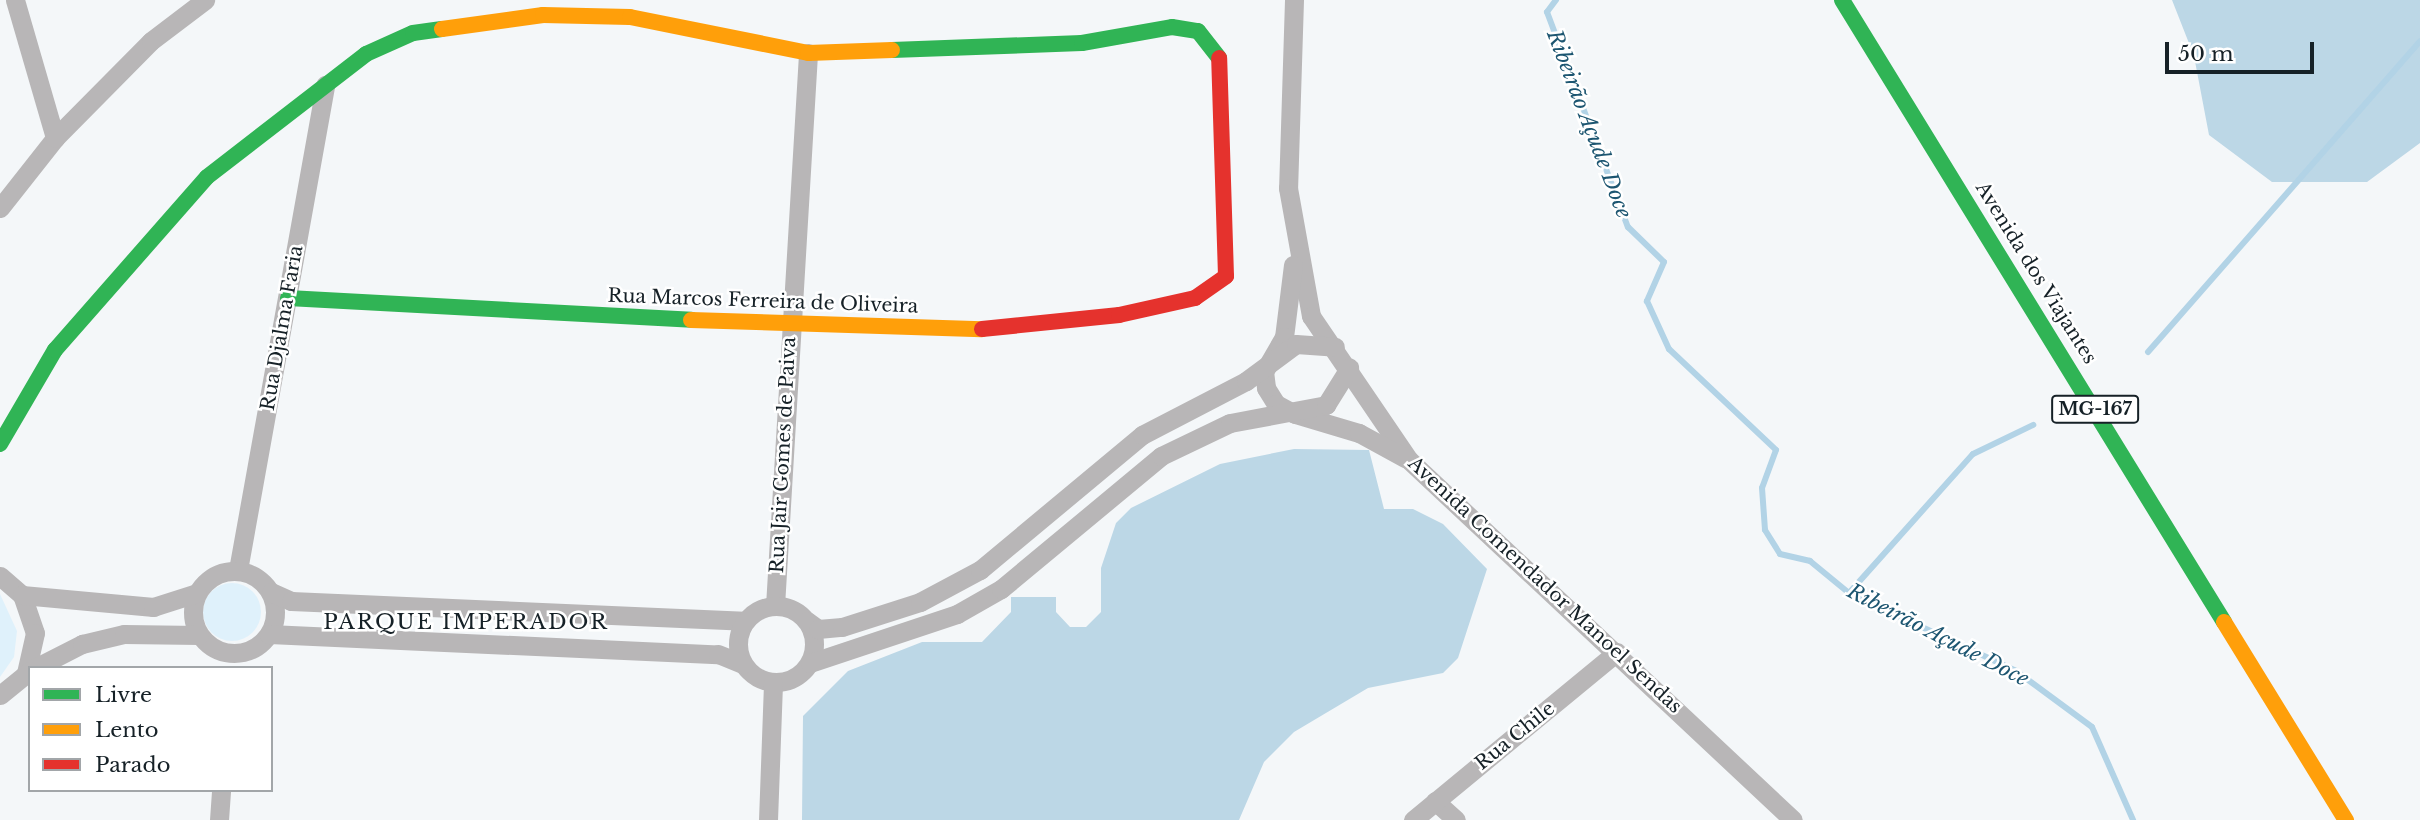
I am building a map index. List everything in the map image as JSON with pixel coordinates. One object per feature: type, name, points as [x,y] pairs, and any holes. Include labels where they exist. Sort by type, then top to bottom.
[{"type":"street","points":[[15,0],[55,138]]},
{"type":"street","points":[[0,208],[55,138],[151,41],[205,0]]},
{"type":"street","name":"Avenida Comendador Manoel Sendas","points":[[1294,0],[1288,188],[1295,251],[1311,316],[1335,347],[1409,460],[1617,652],[1793,820]]},
{"type":"street","name":"Avenida dos Viajantes","points":[[1842,0],[2346,820]]},
{"type":"street","points":[[0,444],[55,350],[207,177],[366,54],[414,33],[542,15],[630,18],[808,53]]},
{"type":"street","name":"Rua Marcos Ferreira de Oliveira","points":[[288,298],[790,326],[990,329],[1119,315],[1195,298],[1226,276],[1223,78],[1219,50],[1198,31],[1172,27],[1082,43],[953,52],[808,53]]},
{"type":"street","name":"Rua Jair Gomes de Paiva","points":[[775,606],[808,53]]},
{"type":"street","name":"Rua Djalma Faria","points":[[237,570],[325,85]]},
{"type":"street","points":[[22,595],[152,607],[197,593],[215,575],[237,570],[256,577],[271,592],[290,601],[744,621],[775,606],[818,629],[842,627],[920,602],[980,570],[1142,435],[1246,381],[1271,357],[1284,337],[1295,251]]},
{"type":"street","points":[[1271,357],[1296,344],[1335,347]]},
{"type":"street","points":[[1271,357],[1266,388],[1295,414],[1359,433],[1409,460]]},
{"type":"street","points":[[269,634],[719,654],[743,664],[773,683],[794,678],[810,663],[957,614],[1001,589],[1161,456],[1230,423],[1295,414],[1326,405],[1349,368]]},
{"type":"street","points":[[0,576],[22,595],[35,633],[31,666]]},
{"type":"street","points":[[197,593],[192,614],[199,635],[231,660],[255,648],[269,634],[275,615],[271,592]]},
{"type":"street","points":[[743,664],[737,643],[744,621]]},
{"type":"street","points":[[807,621],[815,642],[810,663]]},
{"type":"street","points":[[38,666],[82,644],[124,634],[199,635]]},
{"type":"street","name":"Rua Chile","points":[[1413,820],[1617,652]]},
{"type":"street","points":[[0,695],[28,672]]},
{"type":"street","points":[[768,820],[773,683]]},
{"type":"street","points":[[219,820],[220,792]]},
{"type":"street","points":[[1435,801],[1456,820]]},
{"type":"shaded area","points":[[2172,0],[2420,0],[2420,143],[2367,182],[2272,182],[2209,135],[2194,56]]},
{"type":"shaded area","points":[[1294,449],[1369,450],[1384,509],[1413,509],[1443,524],[1487,569],[1458,658],[1443,673],[1368,688],[1294,732],[1264,762],[1239,820],[802,820],[803,716],[848,671],[922,642],[982,642],[1011,612],[1011,597],[1056,597],[1056,612],[1070,627],[1086,627],[1101,612],[1101,568],[1116,523],[1131,508],[1220,464]]},
{"type":"shaded area","points":[[232,583],[243,585],[256,596],[261,612],[259,623],[248,636],[232,641],[221,639],[208,628],[203,612],[205,601],[216,588]]},
{"type":"shaded area","points":[[0,594],[17,631],[14,657],[0,677]]},
{"type":"waterway","name":"Ribeirão Açude Doce","points":[[1556,0],[1547,12],[1628,227],[1664,262],[1647,301],[1669,349],[1776,450],[1762,488],[1765,530],[1780,554],[1810,561],[1849,593],[2016,671],[2092,727],[2133,820]]},
{"type":"waterway","points":[[2148,352],[2420,41]]},
{"type":"waterway","points":[[1849,593],[1973,454],[2033,425]]},
{"type":"traffic: fast","points":[[1842,0],[2224,622]]},
{"type":"traffic: fast","points":[[892,50],[1082,43],[1172,27],[1198,31],[1219,58]]},
{"type":"traffic: fast","points":[[0,444],[55,350],[207,177],[366,54],[413,33],[442,29]]},
{"type":"traffic: fast","points":[[288,298],[691,320]]},
{"type":"traffic: slow","points":[[442,29],[543,15],[630,17],[808,53],[892,50]]},
{"type":"traffic: slow","points":[[691,320],[982,329]]},
{"type":"traffic: slow","points":[[2224,622],[2346,820]]},
{"type":"traffic: jam","points":[[982,329],[1119,315],[1195,298],[1226,276],[1219,58]]},
{"type":"district","name":"PARQUE IMPERADOR","points":[[466,622]]}]
